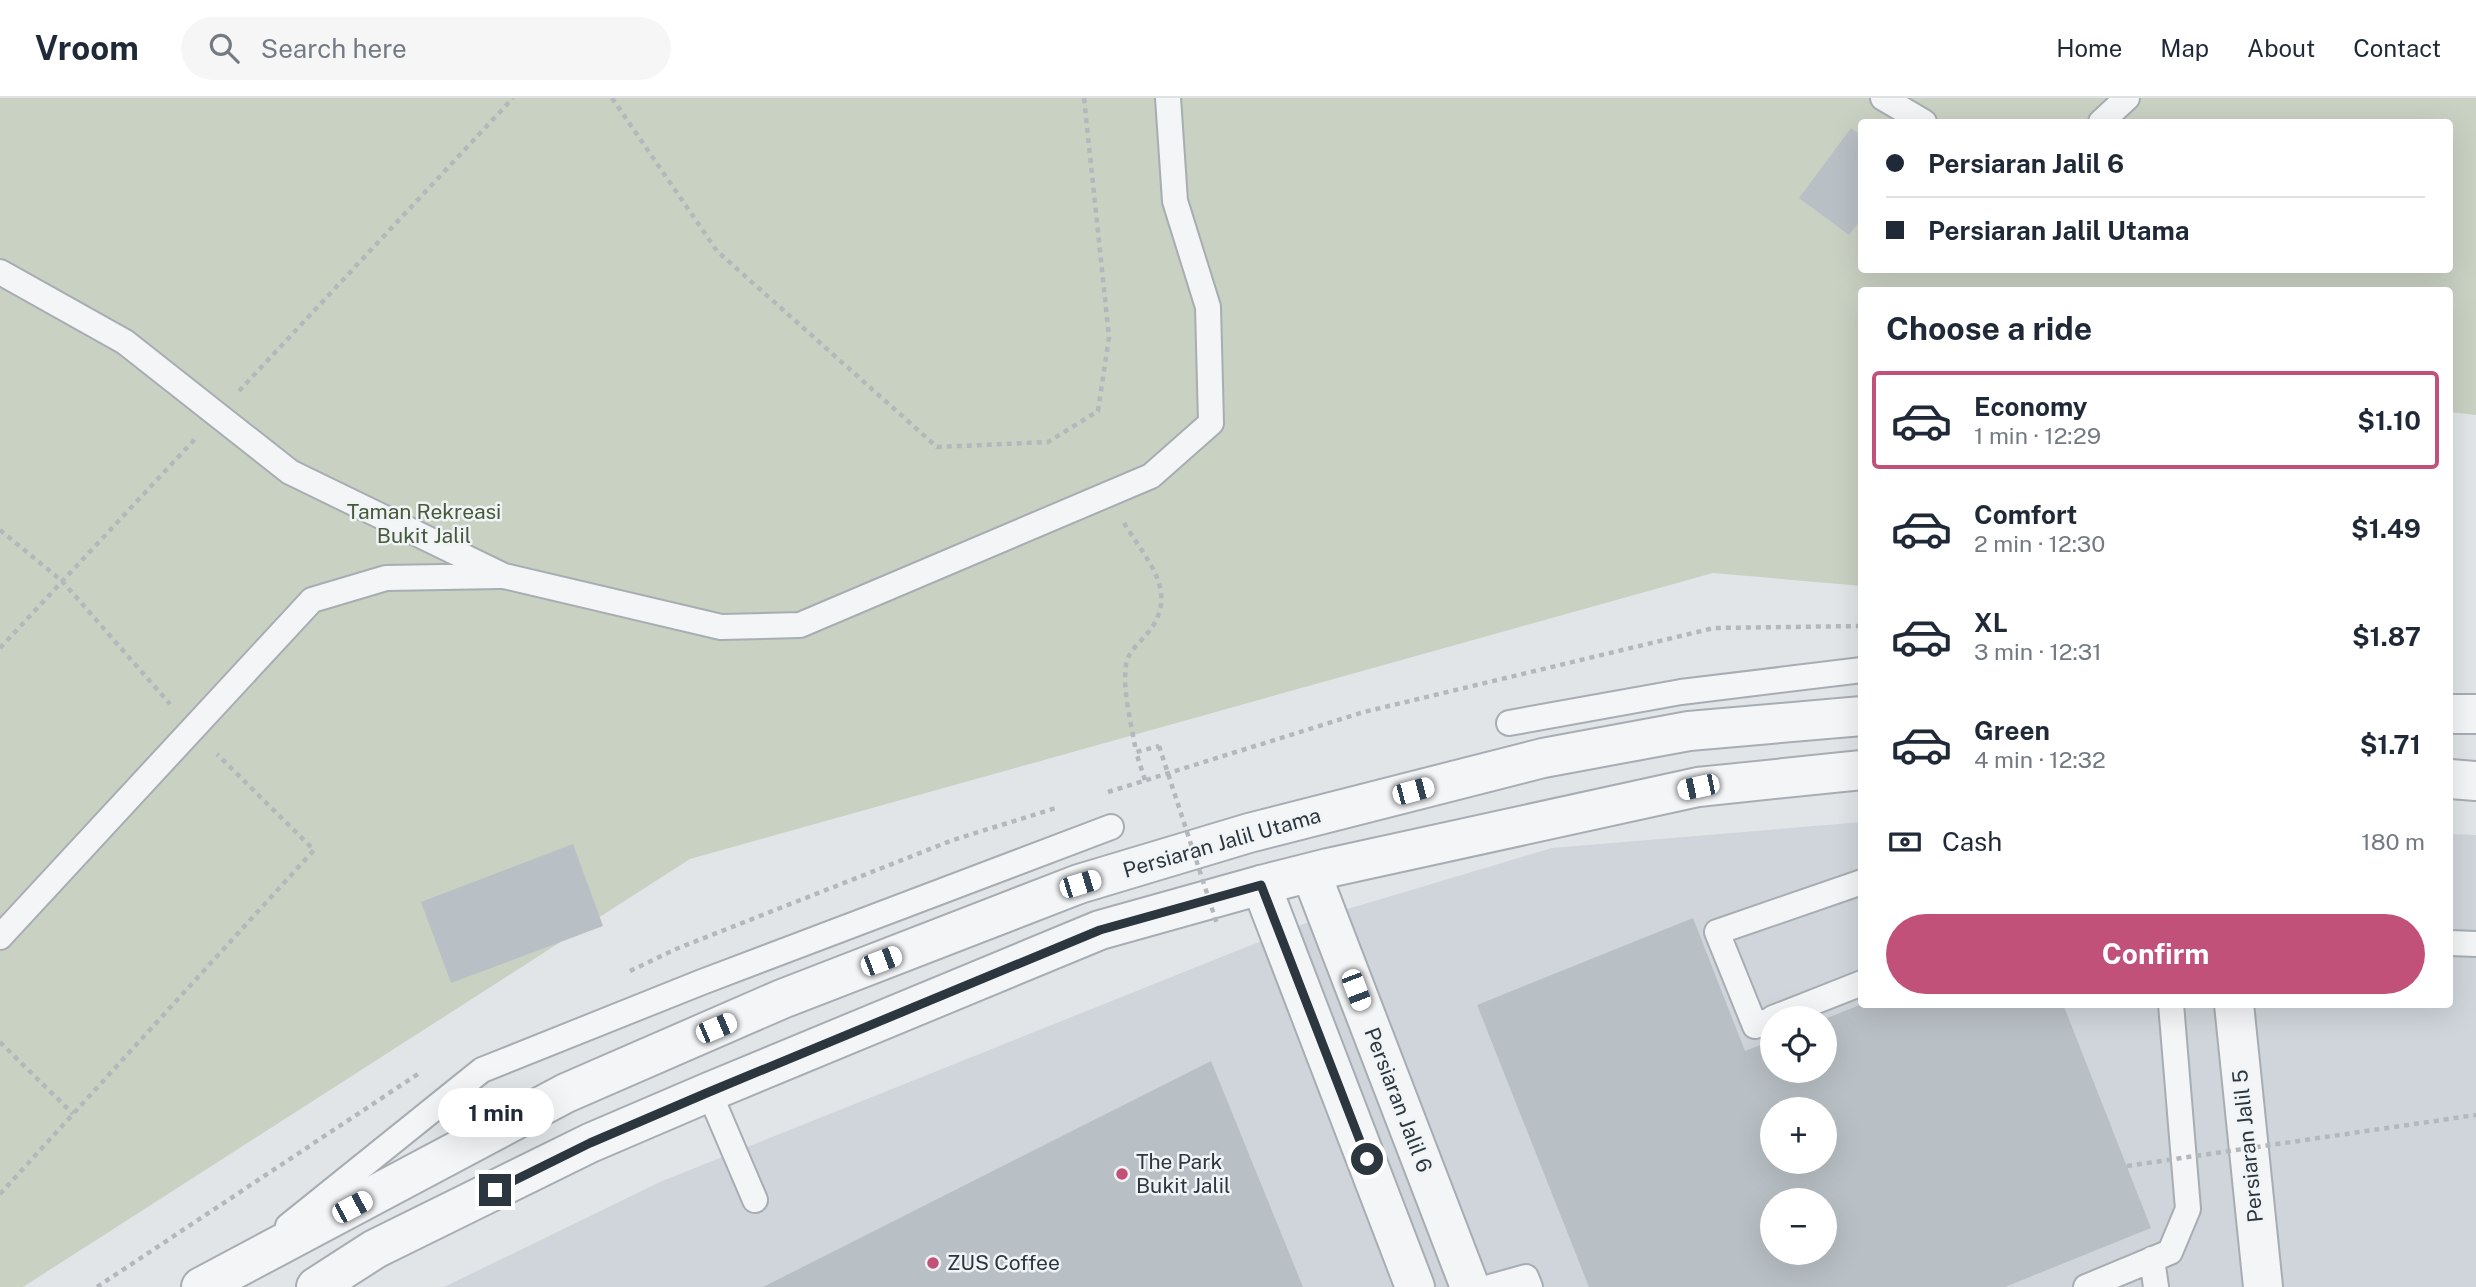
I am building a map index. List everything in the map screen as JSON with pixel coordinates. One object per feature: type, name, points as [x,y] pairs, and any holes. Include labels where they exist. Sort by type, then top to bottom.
[{"type":"street","points":[[2453,714],[2476,715]]},
{"type":"street","name":"Persiaran Jalil Utama","points":[[217,1279],[566,1093],[782,999],[1080,884],[1249,833],[1543,758],[1689,731],[1858,716]]},
{"type":"street","points":[[316,1287],[375,1249],[590,1143],[1100,930],[1261,885],[1698,787],[1858,770]]},
{"type":"street","points":[[2453,779],[2476,781]]},
{"type":"street","name":"Persiaran Jalil 6","points":[[1310,818],[1320,871],[1374,1037],[1470,1287]]},
{"type":"street","points":[[1261,885],[1415,1287]]},
{"type":"street","name":"Persiaran Jalil 5","points":[[2234,1008],[2263,1287]]},
{"type":"street","points":[[1328,1057],[1374,1037]]},
{"type":"lane","points":[[0,271],[125,342],[290,472],[504,576],[721,627],[800,625],[1151,475],[1211,423],[1208,307],[1175,201],[1168,98]]},
{"type":"lane","points":[[1883,98],[1919,119]]},
{"type":"lane","points":[[2104,119],[2127,98]]},
{"type":"lane","points":[[0,937],[312,600],[386,578],[504,576]]},
{"type":"lane","points":[[1509,723],[1681,692],[1858,670]]},
{"type":"lane","points":[[217,1279],[482,1070],[702,982],[1111,827]]},
{"type":"lane","points":[[1760,1024],[1755,1026],[1717,932],[1858,883]]},
{"type":"lane","points":[[2453,943],[2476,944]]},
{"type":"lane","points":[[1804,1006],[1858,985]]},
{"type":"lane","points":[[2086,1287],[2170,1252],[2188,1209],[2171,1008]]},
{"type":"lane","points":[[709,1092],[755,1200]]},
{"type":"lane","points":[[2152,1259],[2156,1287]]},
{"type":"lane","points":[[1490,1287],[1526,1276],[1530,1287]]},
{"type":"path","points":[[0,648],[513,98]]},
{"type":"path","points":[[612,98],[718,251],[937,447],[1048,442],[1098,411],[1109,337],[1084,98]]},
{"type":"path","points":[[1107,494],[1160,584],[1163,597],[1156,622],[1126,662],[1125,679],[1136,752],[1145,780]]},
{"type":"path","points":[[0,530],[62,582],[192,730],[314,850],[0,1194]]},
{"type":"path","points":[[1136,752],[1159,746],[1217,924]]},
{"type":"path","points":[[0,1042],[73,1114]]},
{"type":"path","points":[[2127,1166],[2476,1115]]},
{"type":"shaded area","points":[[1858,822],[1858,1008],[2453,1008],[2453,834],[2476,835],[2476,1287],[444,1287],[660,1182],[1321,917],[1552,848]]},
{"type":"green space","name":"Taman Rekreasi Bukit Jalil","points":[[0,98],[2476,98],[2476,415],[2453,412],[2453,287],[1858,287],[1858,586],[1713,573],[690,859],[23,1287],[0,1287]]},
{"type":"building","points":[[1851,128],[1858,133],[1858,223],[1849,235],[1799,198]]},
{"type":"building","points":[[573,844],[603,926],[451,983],[421,902]]},
{"type":"building","points":[[1693,918],[1745,1051],[1760,1045],[1760,1083],[1837,1083],[1837,1014],[1858,1006],[1858,1008],[2065,1008],[2151,1228],[2005,1287],[1589,1287],[1477,1005]]},
{"type":"building","name":"The Park Bukit Jalil","points":[[1211,1061],[1303,1287],[763,1287]]},
{"type":"place","name":"The Park Bukit Jalil","points":[[1122,1174]]},
{"type":"place","name":"ZUS Coffee","points":[[933,1263]]},
{"type":"route","points":[[495,1190],[590,1143],[1100,930],[1261,885],[1367,1159]]}]
